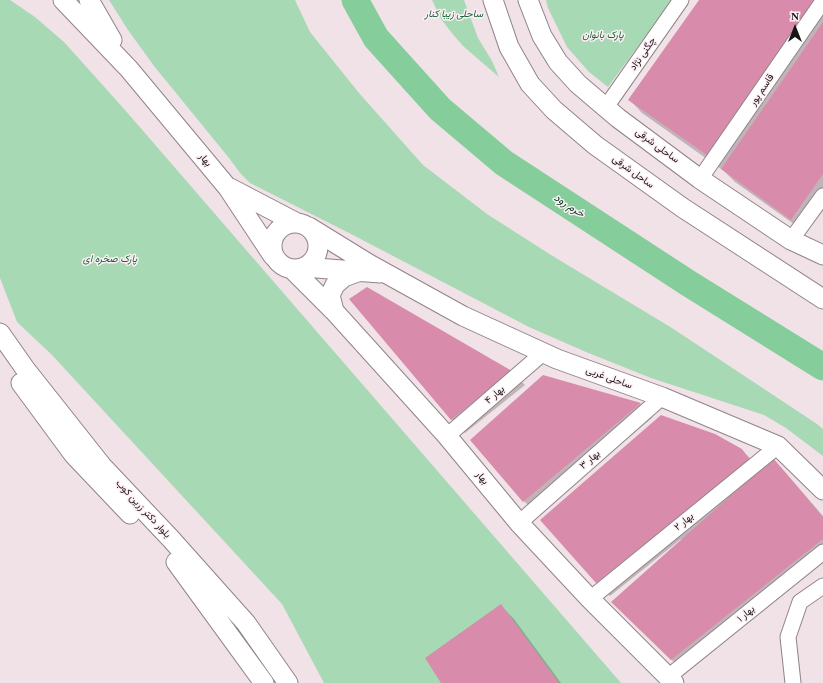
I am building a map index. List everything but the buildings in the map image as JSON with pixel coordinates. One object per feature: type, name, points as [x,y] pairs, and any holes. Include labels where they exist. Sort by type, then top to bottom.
[{"type":"main road","points":[[63,0],[129,69]]},
{"type":"main road","points":[[89,0],[129,69]]},
{"type":"main road","name":"ساحل شرقی","points":[[493,0],[509,47],[530,84],[554,110],[595,145],[683,208],[823,298]]},
{"type":"main road","name":"ساحلی شرقی","points":[[528,0],[542,36],[558,62],[578,84],[618,118],[700,179],[791,240],[823,255]]},
{"type":"main road","name":"بهار","points":[[129,69],[228,188],[274,256]]},
{"type":"main road","name":"ساحلی غربی","points":[[228,188],[303,225],[462,316],[557,359],[662,397],[778,446],[823,490]]},
{"type":"main road","points":[[298,268],[314,260],[318,249],[316,237],[303,225],[285,225],[276,232],[271,244],[274,256],[281,265],[298,268],[361,271],[387,274]]},
{"type":"main road","name":"بهار","points":[[298,268],[334,311],[447,436],[519,523],[590,599],[671,680]]},
{"type":"main road","points":[[334,311],[330,295],[335,285],[344,277],[361,271]]},
{"type":"main road","name":"بلوار دکتر زرین کوب","points":[[0,333],[26,370],[102,466],[171,539],[246,624],[288,683]]},
{"type":"main road","name":"بلوار دکتر زرین کوب","points":[[0,354],[74,454],[181,568],[264,683]]},
{"type":"main road","points":[[797,464],[823,478]]},
{"type":"street","name":"چگنی نژاد","points":[[606,107],[681,0]]},
{"type":"street","name":"قاسم پور","points":[[700,179],[823,1]]},
{"type":"street","points":[[791,240],[823,196]]},
{"type":"street","name":"بهار ۴","points":[[447,436],[543,353]]},
{"type":"street","name":"بهار ۳","points":[[519,523],[662,397]]},
{"type":"street","name":"بهار ۲","points":[[590,599],[778,446]]},
{"type":"street","name":"بهار ۱","points":[[671,680],[823,552]]},
{"type":"street","points":[[793,683],[788,637],[800,602],[823,586]]},
{"type":"green space","name":"پارک صخره ای","points":[[0,0],[10,0],[35,17],[64,42],[125,110],[621,683],[324,683],[282,604],[52,355],[17,322],[0,278]]},
{"type":"green space","points":[[109,0],[295,0],[310,32],[359,93],[423,165],[487,214],[551,255],[672,328],[817,424],[823,429],[823,456],[786,428],[764,415],[651,378],[529,327],[250,183],[240,173],[154,66],[128,30]]},
{"type":"green space","name":"ساحلی زیبا کنار","points":[[432,0],[464,0],[478,38],[492,61],[499,77],[463,46],[441,19]]},
{"type":"green space","name":"پارک بانوان","points":[[546,0],[672,0],[608,87],[589,72],[567,47],[548,8]]},
{"type":"waterway","name":"خرم رود","points":[[355,0],[376,38],[440,109],[504,163],[688,283],[823,367]]}]
